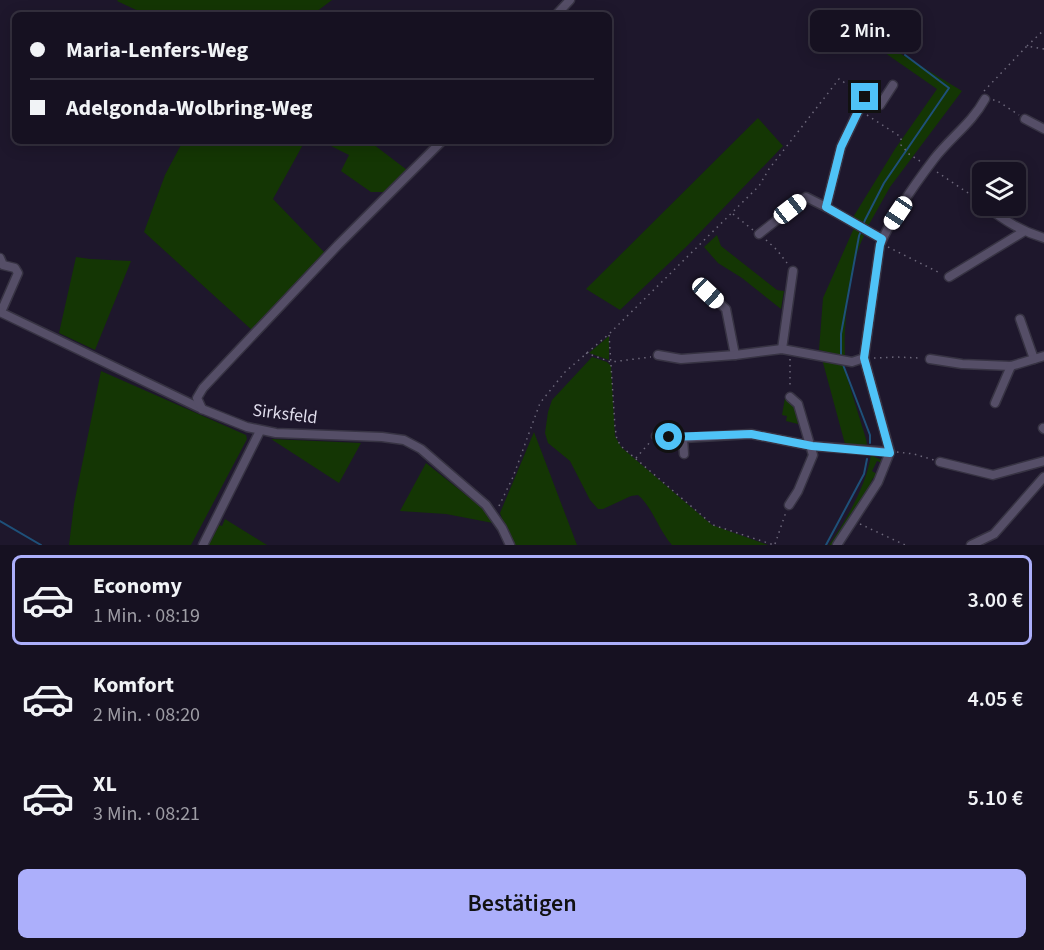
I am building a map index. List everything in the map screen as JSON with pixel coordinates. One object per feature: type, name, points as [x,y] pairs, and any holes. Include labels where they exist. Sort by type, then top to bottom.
[{"type":"street","points":[[559,12],[570,0]]},
{"type":"street","points":[[826,207],[841,147],[865,97],[880,105],[893,86]]},
{"type":"street","points":[[837,545],[878,483],[890,453],[864,358],[880,245],[887,228],[934,158],[976,115],[985,99]]},
{"type":"street","points":[[1025,119],[1044,129]]},
{"type":"street","points":[[202,409],[197,398],[203,388],[338,245],[439,144]]},
{"type":"street","points":[[759,234],[806,197],[882,239]]},
{"type":"street","points":[[999,216],[1023,232],[1044,238]]},
{"type":"street","points":[[949,277],[1023,232]]},
{"type":"street","points":[[0,258],[3,265],[15,268],[18,273],[0,312]]},
{"type":"street","points":[[782,349],[793,272]]},
{"type":"street","points":[[708,293],[726,309],[735,356]]},
{"type":"street","name":"Sirksfeld","points":[[0,312],[224,420],[260,431],[404,440],[421,449],[486,505],[495,516],[510,545]]},
{"type":"street","points":[[1020,319],[1034,359]]},
{"type":"street","points":[[658,355],[681,359],[735,356],[782,349],[852,362],[864,358]]},
{"type":"street","points":[[930,359],[1011,366],[1044,356]]},
{"type":"street","points":[[995,403],[1011,366]]},
{"type":"street","points":[[789,505],[798,491],[813,455],[798,405],[790,397]]},
{"type":"street","points":[[203,545],[260,431]]},
{"type":"street","points":[[656,436],[683,438],[751,434],[812,446],[890,453]]},
{"type":"street","points":[[683,438],[684,454]]},
{"type":"street","points":[[940,462],[993,476],[1044,461]]},
{"type":"street","points":[[971,545],[994,534],[1044,477]]},
{"type":"path","points":[[1025,119],[996,100],[985,99],[983,92],[1044,30]]},
{"type":"path","points":[[1028,46],[1044,49]]},
{"type":"path","points":[[495,516],[540,403],[565,372],[609,334],[759,186],[839,79],[865,97]]},
{"type":"path","points":[[858,112],[901,137],[901,145],[909,154],[972,196]]},
{"type":"path","points":[[732,213],[777,250],[793,272]]},
{"type":"path","points":[[882,239],[888,247],[949,277]]},
{"type":"path","points":[[609,334],[617,440],[622,447],[713,525],[774,545],[789,505]]},
{"type":"path","points":[[782,349],[790,357],[790,397]]},
{"type":"path","points":[[586,353],[611,362],[658,355]]},
{"type":"path","points":[[864,358],[930,359]]},
{"type":"path","points":[[636,458],[656,436]]},
{"type":"path","points":[[890,453],[914,454],[940,462]]},
{"type":"path","points":[[854,521],[905,545]]},
{"type":"green space","points":[[332,0],[316,12],[141,12],[117,1]]},
{"type":"green space","points":[[868,34],[962,91],[890,187],[867,228],[852,219],[895,149],[937,89],[865,39]]},
{"type":"green space","points":[[758,118],[783,146],[687,246],[620,310],[586,289]]},
{"type":"green space","points":[[181,144],[303,144],[273,199],[325,253],[253,331],[144,232],[165,175]]},
{"type":"green space","points":[[327,144],[373,144],[407,170],[384,192],[371,192],[341,171],[349,155]]},
{"type":"green space","points":[[854,228],[864,236],[859,247],[848,294],[845,356],[819,350],[823,298]]},
{"type":"green space","points":[[717,235],[721,246],[777,290],[784,291],[781,309],[742,278],[718,263],[704,247]]},
{"type":"green space","points":[[76,257],[131,261],[95,350],[59,333]]},
{"type":"green space","points":[[609,336],[609,360],[589,353]]},
{"type":"green space","points":[[592,357],[607,362],[611,366],[615,436],[621,447],[712,525],[768,545],[672,545],[648,506],[638,495],[598,509],[590,500],[570,461],[548,443],[545,433],[552,400]]},
{"type":"green space","points":[[822,359],[843,364],[867,445],[845,444]]},
{"type":"green space","points":[[101,371],[246,435],[247,439],[191,545],[69,545],[74,504]]},
{"type":"green space","points":[[785,398],[796,407],[798,424],[786,421],[787,416],[782,415]]},
{"type":"green space","points":[[534,432],[577,545],[511,545],[500,513]]},
{"type":"green space","points":[[271,439],[361,443],[339,483]]},
{"type":"green space","points":[[871,455],[883,461],[882,463],[877,461],[872,471],[877,474],[876,478],[873,478],[860,506],[834,545],[829,545],[855,502]]},
{"type":"green space","points":[[426,463],[481,507],[493,523],[446,514],[400,511]]},
{"type":"green space","points":[[225,519],[267,545],[209,545],[219,525],[222,526]]},
{"type":"waterway","points":[[841,356],[841,334],[859,236],[865,220],[884,183],[949,88],[905,55]]},
{"type":"waterway","points":[[842,362],[870,435],[870,443]]},
{"type":"waterway","points":[[826,545],[864,474],[867,459]]},
{"type":"waterway","points":[[0,521],[41,545]]},
{"type":"route","points":[[669,437],[751,434],[812,446],[890,453],[888,438],[864,358],[882,239],[826,207],[841,147],[865,97]]}]
